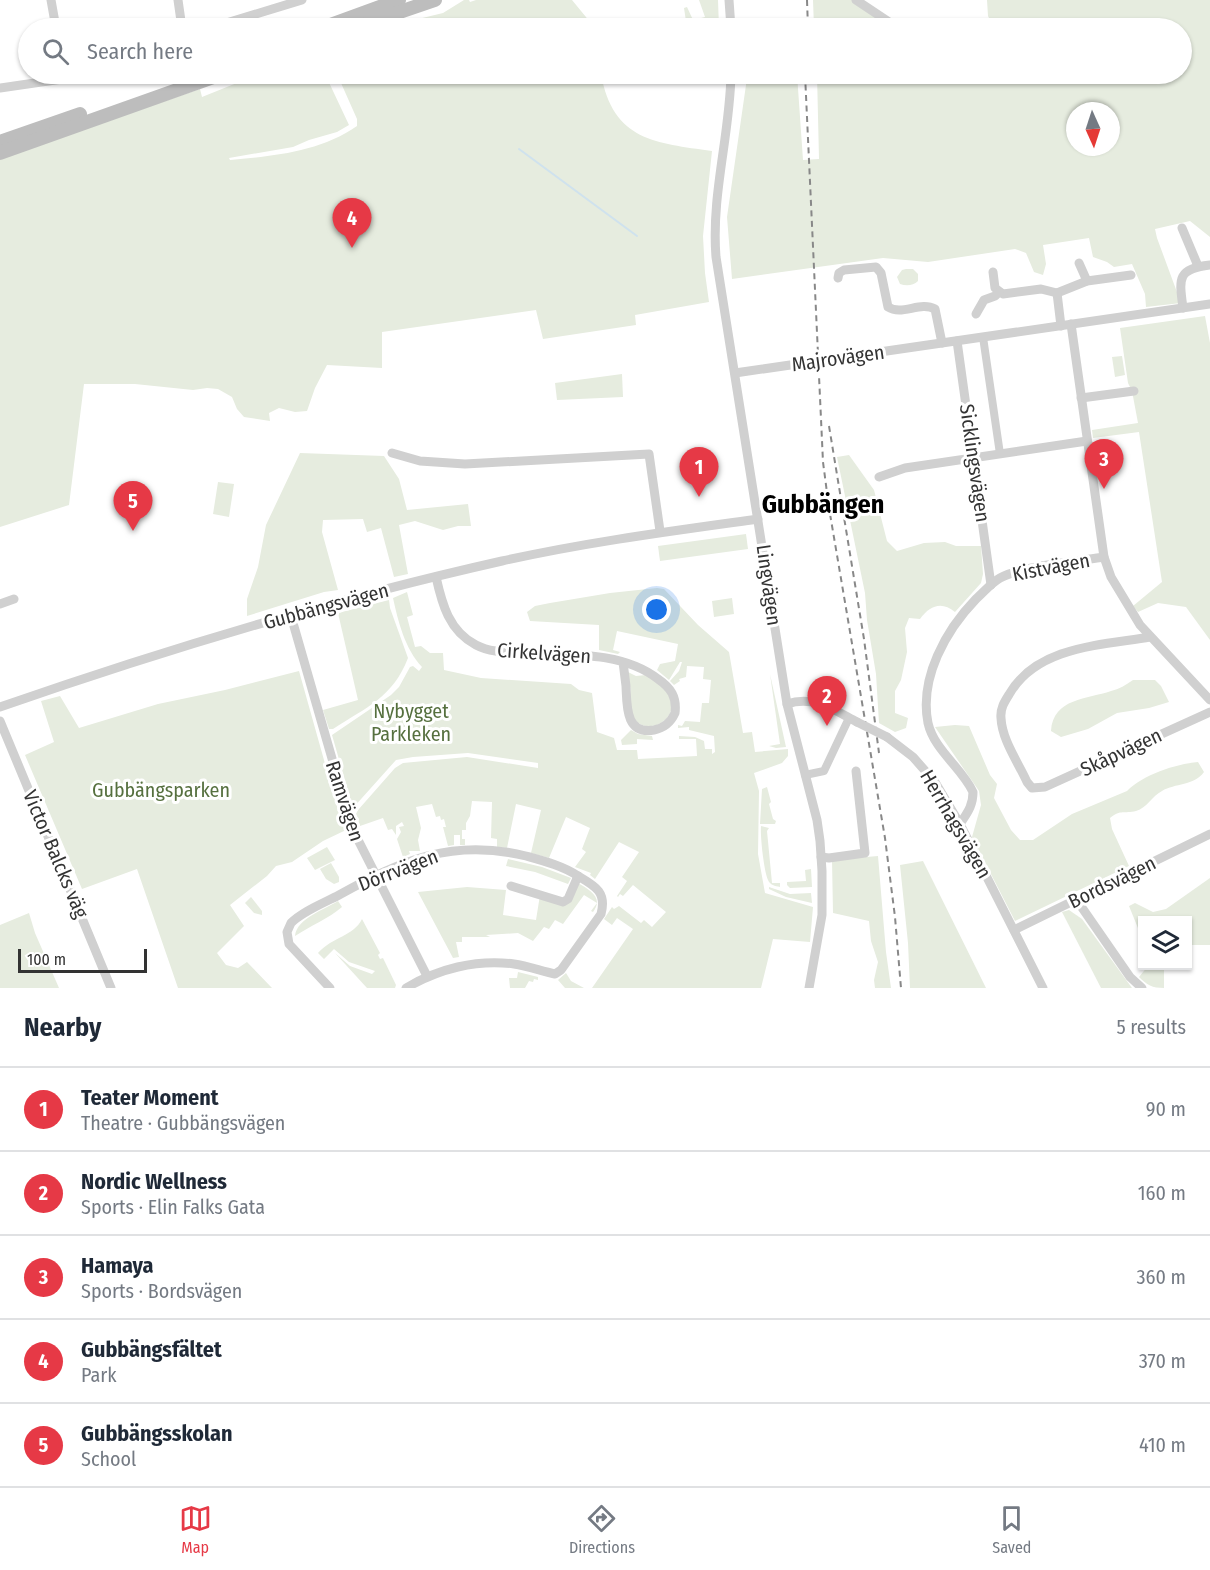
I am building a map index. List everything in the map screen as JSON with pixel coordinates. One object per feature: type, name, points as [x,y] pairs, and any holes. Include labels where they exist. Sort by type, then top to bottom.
[{"type":"main road","points":[[350,18],[399,0]]},
{"type":"main road","points":[[382,18],[435,0]]},
{"type":"main road","points":[[0,142],[167,84]]},
{"type":"main road","points":[[0,153],[194,84]]},
{"type":"street","points":[[51,0],[54,18]]},
{"type":"street","points":[[178,0],[181,18]]},
{"type":"street","points":[[240,18],[285,3],[303,0]]},
{"type":"street","points":[[729,0],[730,18]]},
{"type":"street","points":[[856,0],[883,18]]},
{"type":"street","points":[[0,88],[20,84]]},
{"type":"street","name":"Lingvägen","points":[[731,84],[715,241],[787,704],[817,820],[821,856],[822,915],[809,988]]},
{"type":"street","points":[[1182,228],[1198,266]]},
{"type":"street","points":[[1079,263],[1087,281]]},
{"type":"street","points":[[1183,308],[1181,279],[1185,272],[1198,266],[1210,265]]},
{"type":"street","points":[[838,278],[839,273],[844,270],[876,267],[881,273],[888,307],[895,310],[927,306],[935,309],[942,343]]},
{"type":"street","points":[[993,272],[996,288],[1003,294],[1047,290],[1057,293],[1087,281],[1131,275]]},
{"type":"street","points":[[976,314],[984,300],[999,292]]},
{"type":"street","points":[[1057,293],[1081,398],[1104,557],[1130,610],[1150,637],[1210,700]]},
{"type":"street","name":"Majrovägen","points":[[735,373],[1210,304]]},
{"type":"street","name":"Sicklingsvägen","points":[[983,337],[1000,454]]},
{"type":"street","name":"Sicklingsvägen","points":[[957,341],[991,585]]},
{"type":"street","points":[[1081,398],[1134,391]]},
{"type":"street","points":[[879,477],[905,468],[1087,441]]},
{"type":"street","points":[[392,453],[420,461],[465,464],[649,454],[660,531]]},
{"type":"street","name":"Gubbängsvägen","points":[[0,707],[77,681],[291,616],[436,577],[503,561],[660,531],[758,519]]},
{"type":"street","name":"Kistvägen","points":[[960,824],[971,809],[973,792],[932,734],[927,713],[935,660],[951,629],[962,614],[1001,578],[1013,573],[1104,557]]},
{"type":"street","name":"Cirkelvägen","points":[[436,577],[445,612],[457,630],[476,645],[497,652],[593,656],[623,662],[647,671],[671,690],[675,701],[675,713],[663,727],[655,730],[642,729],[636,726],[627,715],[623,662]]},
{"type":"street","points":[[0,604],[14,599]]},
{"type":"street","name":"Ramvägen","points":[[291,616],[357,841],[427,976]]},
{"type":"street","name":"Skåpvägen","points":[[1150,637],[1089,645],[1072,650],[1024,675],[1013,687],[1004,702],[1001,716],[1002,729],[1027,782],[1032,788],[1045,787],[1210,712]]},
{"type":"street","name":"Herrhagsvägen","points":[[787,704],[805,700],[819,702],[887,737],[923,766],[960,824],[1043,988]]},
{"type":"street","points":[[805,775],[824,771],[853,720]]},
{"type":"street","name":"Victor Balcks väg","points":[[0,721],[111,988]]},
{"type":"street","points":[[821,856],[829,858],[865,853],[856,771]]},
{"type":"street","name":"Bordsvägen","points":[[1014,930],[1210,834]]},
{"type":"street","name":"Dörrvägen","points":[[330,988],[289,944],[287,932],[294,920],[375,875],[419,857],[445,851],[498,850],[534,858],[578,876],[594,886],[601,894],[603,904],[598,917],[561,970],[555,974],[514,964],[484,963],[463,965],[427,976]]},
{"type":"street","points":[[511,886],[563,902],[568,899],[578,876]]},
{"type":"street","points":[[1076,899],[1130,977],[1142,988]]},
{"type":"street","points":[[406,988],[427,976]]},
{"type":"green space","points":[[464,0],[470,2],[476,0],[572,0],[587,18],[422,18],[443,13]]},
{"type":"green space","points":[[699,0],[718,0],[719,18],[701,18],[705,17]]},
{"type":"green space","points":[[813,0],[856,0],[880,18],[814,18]]},
{"type":"green space","points":[[987,0],[1210,0],[1210,237],[1190,221],[1155,229],[1181,303],[1146,307],[1145,294],[1132,264],[1114,267],[1093,257],[1089,238],[1043,245],[1046,264],[1043,275],[1034,272],[1026,253],[1015,249],[928,262],[883,258],[732,279],[727,217],[746,84],[798,84],[803,160],[819,159],[817,84],[1192,84],[1192,18],[989,18]]},
{"type":"green space","points":[[687,7],[692,18],[686,18],[684,8]]},
{"type":"green space","points":[[234,84],[330,84],[349,125],[337,132],[293,147],[229,158],[230,160],[312,147],[343,135],[357,126],[357,119],[341,84],[604,84],[616,113],[627,126],[640,135],[673,145],[712,151],[703,236],[709,302],[635,315],[636,325],[543,339],[536,310],[382,332],[382,368],[327,365],[315,388],[307,411],[295,412],[279,408],[269,413],[270,421],[244,417],[237,409],[232,397],[218,389],[193,390],[135,384],[84,384],[69,505],[0,527],[0,158],[200,89],[202,97]]},
{"type":"green space","points":[[913,269],[918,274],[918,281],[914,284],[900,284],[897,277],[902,270]]},
{"type":"green space","points":[[1205,316],[1210,343],[1210,640],[1186,607],[1158,603],[1138,612],[1133,606],[1162,582],[1139,432],[1093,438],[1092,430],[1138,423],[1132,391],[1128,383],[1120,328]]},
{"type":"green space","points":[[1122,356],[1125,375],[1115,377],[1112,357]]},
{"type":"green space","points":[[622,374],[623,397],[557,400],[555,383]]},
{"type":"green space","points":[[300,453],[384,456],[399,479],[407,510],[468,504],[471,526],[458,526],[443,530],[415,521],[399,525],[408,574],[394,577],[381,528],[367,532],[363,519],[323,520],[322,532],[338,590],[324,592],[247,616],[247,599],[258,567],[266,525]]},
{"type":"green space","points":[[849,455],[874,490],[887,541],[897,551],[924,543],[945,542],[956,546],[981,546],[983,574],[981,583],[955,612],[945,606],[936,606],[928,610],[920,619],[909,618],[905,628],[907,652],[901,680],[895,691],[895,713],[908,718],[906,728],[895,732],[879,723],[876,674],[865,593],[837,457]]},
{"type":"green space","points":[[218,482],[234,484],[229,517],[213,514]]},
{"type":"green space","points":[[746,534],[748,549],[660,561],[658,546]]},
{"type":"green space","name":"Nybygget Parkleken","points":[[657,588],[664,589],[698,625],[729,652],[743,733],[752,732],[755,752],[788,749],[788,756],[782,763],[754,773],[759,791],[758,854],[765,893],[813,907],[810,942],[773,939],[761,988],[592,988],[633,929],[617,918],[612,925],[604,919],[612,907],[614,909],[619,906],[641,923],[644,920],[652,927],[666,912],[633,885],[623,896],[620,894],[617,896],[627,881],[622,877],[639,852],[619,842],[595,879],[590,875],[591,873],[575,867],[586,852],[582,849],[590,828],[566,817],[549,858],[531,853],[541,810],[516,804],[507,848],[497,847],[497,839],[491,838],[492,802],[472,801],[466,830],[462,830],[465,845],[460,845],[460,835],[454,835],[454,845],[448,846],[443,827],[446,827],[444,819],[441,820],[440,816],[436,817],[432,804],[416,807],[421,828],[418,840],[420,851],[409,851],[410,854],[403,857],[397,839],[401,832],[399,827],[404,826],[402,822],[396,826],[396,835],[392,829],[388,830],[383,818],[360,826],[356,814],[395,768],[403,763],[467,757],[538,768],[538,763],[468,753],[396,760],[353,808],[332,735],[391,695],[399,687],[410,667],[413,666],[419,671],[422,667],[407,643],[393,598],[407,592],[413,615],[407,617],[415,647],[421,646],[430,653],[443,653],[444,670],[481,678],[571,684],[579,690],[592,693],[597,732],[614,738],[617,750],[637,750],[638,759],[697,756],[696,739],[679,739],[679,736],[695,737],[704,741],[705,749],[712,749],[712,754],[715,752],[714,736],[689,730],[689,727],[678,728],[678,725],[682,726],[685,721],[700,722],[702,703],[709,703],[711,680],[703,679],[704,667],[687,666],[686,677],[679,679],[680,681],[674,685],[670,681],[679,671],[682,662],[669,680],[657,670],[660,664],[675,661],[678,644],[617,631],[613,650],[620,652],[618,654],[599,650],[599,625],[530,621],[527,612],[535,606],[550,603]]},
{"type":"green space","points":[[732,598],[734,614],[714,617],[712,601]]},
{"type":"green space","points":[[389,600],[408,658],[402,671],[387,692],[378,700],[333,729],[329,729],[323,710],[358,700],[338,613]]},
{"type":"green space","name":"Gubbängsparken","points":[[299,671],[340,817],[346,830],[323,841],[292,862],[276,866],[267,876],[230,905],[244,926],[217,953],[226,965],[238,968],[247,962],[272,988],[178,988],[137,869],[82,889],[25,755],[54,742],[41,701],[60,696],[79,728],[158,704]]},
{"type":"green space","points":[[626,671],[636,676],[646,675],[668,693],[672,702],[671,710],[661,723],[646,726],[633,717],[630,709],[630,683]]},
{"type":"green space","points":[[770,674],[786,747],[769,746],[780,744]]},
{"type":"green space","points":[[1133,680],[1155,680],[1161,686],[1169,702],[1117,713],[1088,729],[1061,737],[1051,731],[1053,720],[1065,706],[1082,698],[1117,689]]},
{"type":"green space","points":[[969,726],[990,775],[997,784],[994,798],[1011,830],[1020,840],[1033,840],[1072,814],[1127,791],[1160,771],[1198,762],[1204,772],[1195,780],[1167,788],[1140,809],[1120,813],[1110,818],[1112,829],[1129,866],[1015,921],[972,837],[981,805],[979,791],[935,727]]},
{"type":"green space","points":[[631,730],[638,734],[652,736],[653,740],[637,739],[637,744],[622,745],[621,740]]},
{"type":"green space","points":[[767,787],[775,824],[760,824],[762,789]]},
{"type":"green space","points":[[761,826],[769,828],[767,831],[772,883],[780,883],[780,887],[775,886],[768,880]]},
{"type":"green space","points":[[327,847],[335,860],[315,870],[307,858]]},
{"type":"green space","points":[[878,856],[891,988],[875,988],[874,980],[878,962],[871,941],[869,921],[833,913],[832,860]]},
{"type":"green space","points":[[508,859],[542,867],[571,878],[568,884],[535,872],[506,866]]},
{"type":"green space","points":[[923,861],[986,988],[910,988],[900,865]]},
{"type":"green space","points":[[331,863],[339,877],[339,882],[334,884],[326,879],[320,869]]},
{"type":"green space","points":[[811,869],[812,887],[790,888],[787,885],[787,882],[806,881],[805,870]]},
{"type":"green space","points":[[1210,878],[1210,945],[1192,945],[1192,916],[1138,916],[1138,928],[1129,906],[1135,903],[1153,912],[1166,909]]},
{"type":"green space","points":[[578,883],[594,895],[597,903],[584,895],[563,924],[555,920],[549,929],[544,927],[533,941],[518,933],[486,935],[490,937],[462,937],[462,942],[456,942],[459,957],[453,958],[418,892],[467,887],[506,890],[503,915],[536,920],[540,895],[563,904]]},
{"type":"green space","points":[[769,887],[790,894],[811,893],[812,903],[786,897]]},
{"type":"green space","points":[[251,897],[262,911],[262,915],[254,913],[245,903]]},
{"type":"green space","points":[[338,901],[342,907],[295,936],[306,919]]},
{"type":"green space","points":[[1069,910],[1082,919],[1132,988],[1101,988],[1062,912]]},
{"type":"green space","points":[[29,913],[35,933],[59,988],[0,988],[0,925]]},
{"type":"green space","points":[[362,919],[380,953],[378,955],[380,959],[383,958],[396,985],[395,988],[367,988],[335,953],[350,966],[372,974],[375,971],[349,962],[334,949],[324,959],[318,953],[354,929]]},
{"type":"green space","points":[[1145,970],[1164,970],[1164,988],[1150,985],[1139,977]]},
{"type":"green space","points":[[518,972],[538,977],[538,980],[529,981],[525,988],[510,988],[509,978],[517,978]]},
{"type":"green space","points":[[566,973],[571,981],[584,988],[565,988],[558,980]]},
{"type":"waterway","points":[[519,149],[637,236]]},
{"type":"railway","points":[[807,0],[808,18]]},
{"type":"railway","points":[[805,84],[823,462],[885,838],[901,988]]},
{"type":"railway","points":[[829,426],[864,639],[879,753]]},
{"type":"place","name":"Gubbängsfältet","points":[[352,248]]},
{"type":"place","name":"Hamaya","points":[[1104,489]]},
{"type":"place","name":"Teater Moment","points":[[699,497]]},
{"type":"place","name":"Gubbängsskolan","points":[[133,531]]},
{"type":"place","name":"Nordic Wellness","points":[[827,726]]},
{"type":"district","name":"Gubbängen","points":[[823,504]]}]
